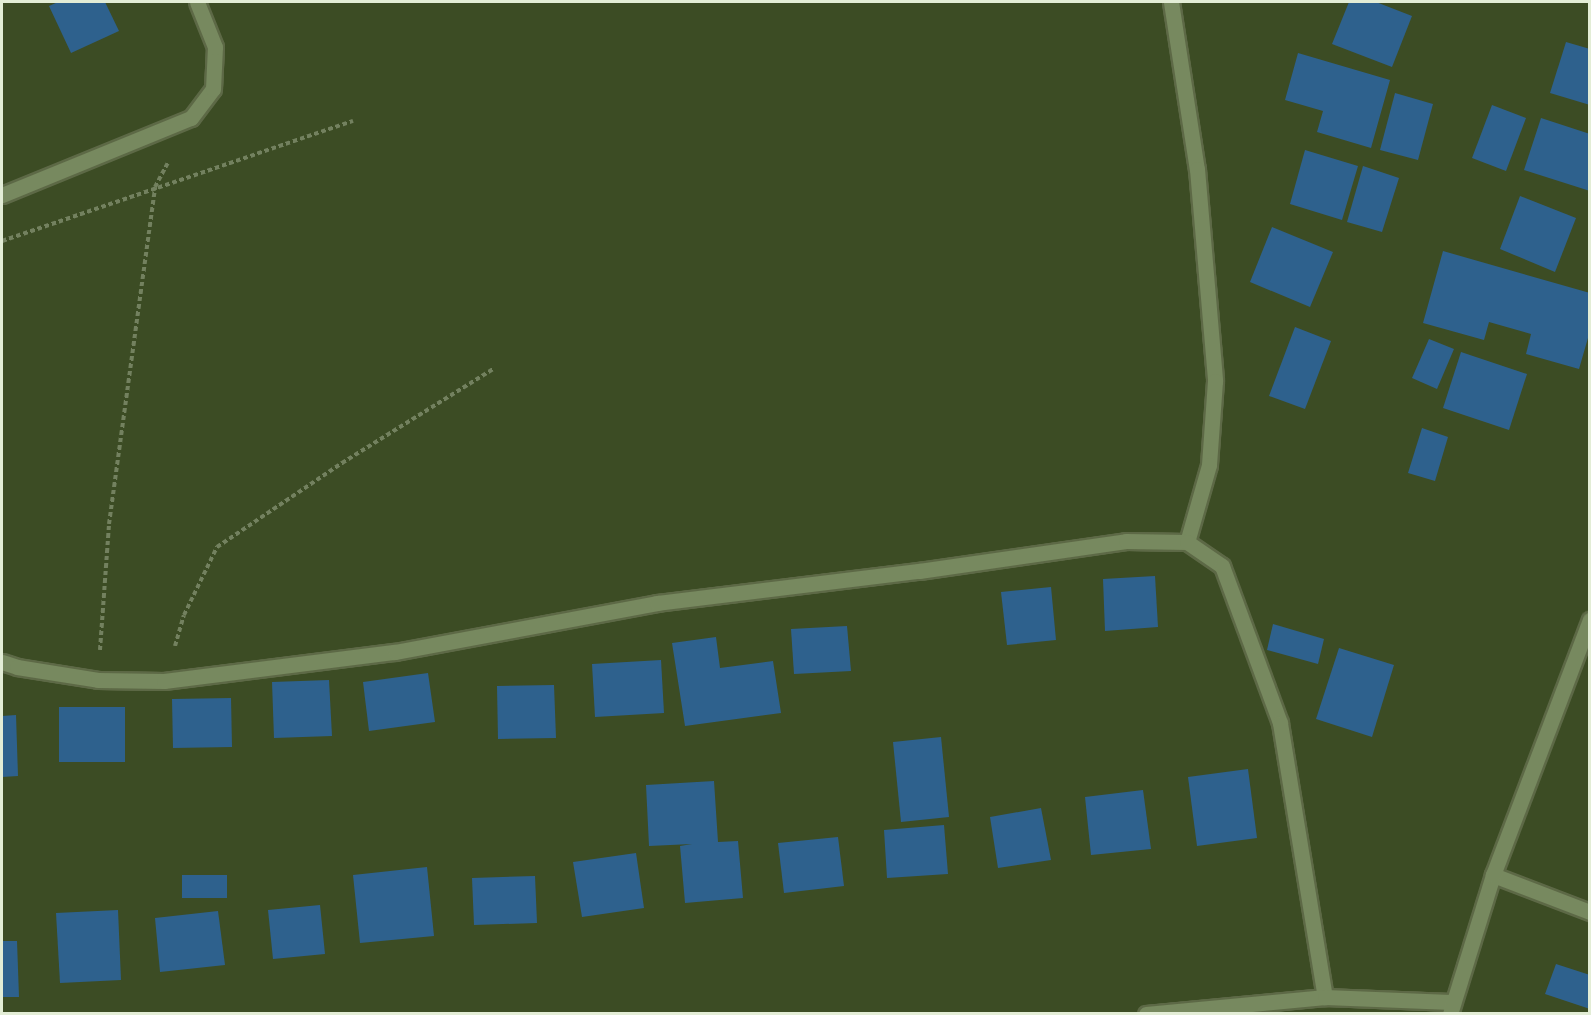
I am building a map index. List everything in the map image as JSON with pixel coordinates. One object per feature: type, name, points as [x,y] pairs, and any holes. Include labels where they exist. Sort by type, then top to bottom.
[{"type":"street","points":[[2,195],[191,118],[213,88],[215,47],[197,2]]},
{"type":"street","points":[[1171,2],[1197,169],[1215,381],[1209,465],[1187,542]]},
{"type":"street","points":[[2,662],[17,667],[98,680],[165,681],[395,652],[657,603],[919,571],[1126,541],[1187,542],[1222,566],[1280,723],[1325,997]]},
{"type":"street","points":[[1146,1014],[1325,997],[1450,1008],[1493,875],[1590,620]]},
{"type":"street","points":[[1493,875],[1590,912]]},
{"type":"path","points":[[98,680],[109,524],[155,187],[191,118]]},
{"type":"path","points":[[2,242],[155,187],[353,121]]},
{"type":"path","points":[[165,681],[184,615],[217,547],[342,463],[493,369]]},
{"type":"building","points":[[58,2],[105,2],[119,31],[71,53],[49,6]]},
{"type":"building","points":[[1349,2],[1376,2],[1412,16],[1392,67],[1332,44]]},
{"type":"building","points":[[1566,42],[1590,49],[1590,105],[1550,93]]},
{"type":"building","points":[[1298,53],[1390,80],[1371,148],[1317,132],[1323,111],[1285,100]]},
{"type":"building","points":[[1395,93],[1433,104],[1418,160],[1380,150]]},
{"type":"building","points":[[1492,105],[1526,118],[1506,171],[1472,158]]},
{"type":"building","points":[[1541,118],[1590,134],[1590,191],[1524,170]]},
{"type":"building","points":[[1305,150],[1358,166],[1342,220],[1290,204]]},
{"type":"building","points":[[1363,166],[1399,178],[1382,232],[1347,222]]},
{"type":"building","points":[[1520,196],[1576,218],[1555,272],[1500,249]]},
{"type":"building","points":[[1272,227],[1333,252],[1310,307],[1250,282]]},
{"type":"building","points":[[1443,251],[1590,293],[1590,331],[1579,369],[1526,354],[1531,334],[1489,322],[1484,340],[1423,323]]},
{"type":"building","points":[[1295,327],[1331,341],[1305,409],[1269,396]]},
{"type":"building","points":[[1429,339],[1454,349],[1437,389],[1412,378]]},
{"type":"building","points":[[1461,352],[1527,374],[1509,430],[1443,408]]},
{"type":"building","points":[[1422,428],[1448,437],[1435,481],[1408,473]]},
{"type":"building","points":[[1155,576],[1158,627],[1105,631],[1103,579]]},
{"type":"building","points":[[1051,587],[1056,640],[1007,645],[1001,592]]},
{"type":"building","points":[[1273,624],[1324,639],[1318,664],[1267,650]]},
{"type":"building","points":[[847,626],[851,671],[794,674],[791,629]]},
{"type":"building","points":[[716,637],[720,668],[773,661],[781,713],[685,726],[672,643]]},
{"type":"building","points":[[1339,648],[1394,665],[1372,737],[1316,719]]},
{"type":"building","points":[[661,660],[664,713],[595,717],[592,664]]},
{"type":"building","points":[[428,673],[435,722],[369,731],[363,682]]},
{"type":"building","points":[[329,680],[332,736],[274,738],[272,682]]},
{"type":"building","points":[[554,685],[556,738],[498,739],[497,686]]},
{"type":"building","points":[[231,698],[232,747],[173,748],[172,699]]},
{"type":"building","points":[[59,707],[125,707],[125,762],[59,762]]},
{"type":"building","points":[[16,715],[18,776],[2,777],[2,716]]},
{"type":"building","points":[[941,737],[949,817],[901,822],[893,742]]},
{"type":"building","points":[[1248,769],[1257,838],[1197,846],[1188,777]]},
{"type":"building","points":[[714,781],[718,842],[738,841],[743,898],[685,903],[680,846],[692,844],[649,846],[646,785]]},
{"type":"building","points":[[1143,790],[1151,849],[1091,855],[1085,797]]},
{"type":"building","points":[[1041,808],[1051,860],[998,868],[990,817]]},
{"type":"building","points":[[944,825],[948,874],[887,878],[884,830]]},
{"type":"building","points":[[838,837],[844,886],[784,893],[778,843]]},
{"type":"building","points":[[636,853],[644,908],[582,917],[573,862]]},
{"type":"building","points":[[427,867],[434,936],[360,943],[353,875]]},
{"type":"building","points":[[182,875],[227,875],[227,898],[182,898]]},
{"type":"building","points":[[535,876],[537,923],[474,925],[472,878]]},
{"type":"building","points":[[320,905],[325,954],[273,959],[268,910]]},
{"type":"building","points":[[118,910],[121,980],[60,983],[56,913]]},
{"type":"building","points":[[218,911],[225,965],[160,972],[155,918]]},
{"type":"building","points":[[2,941],[17,941],[19,997],[2,997]]},
{"type":"building","points":[[1556,964],[1590,975],[1590,1009],[1545,994]]}]
